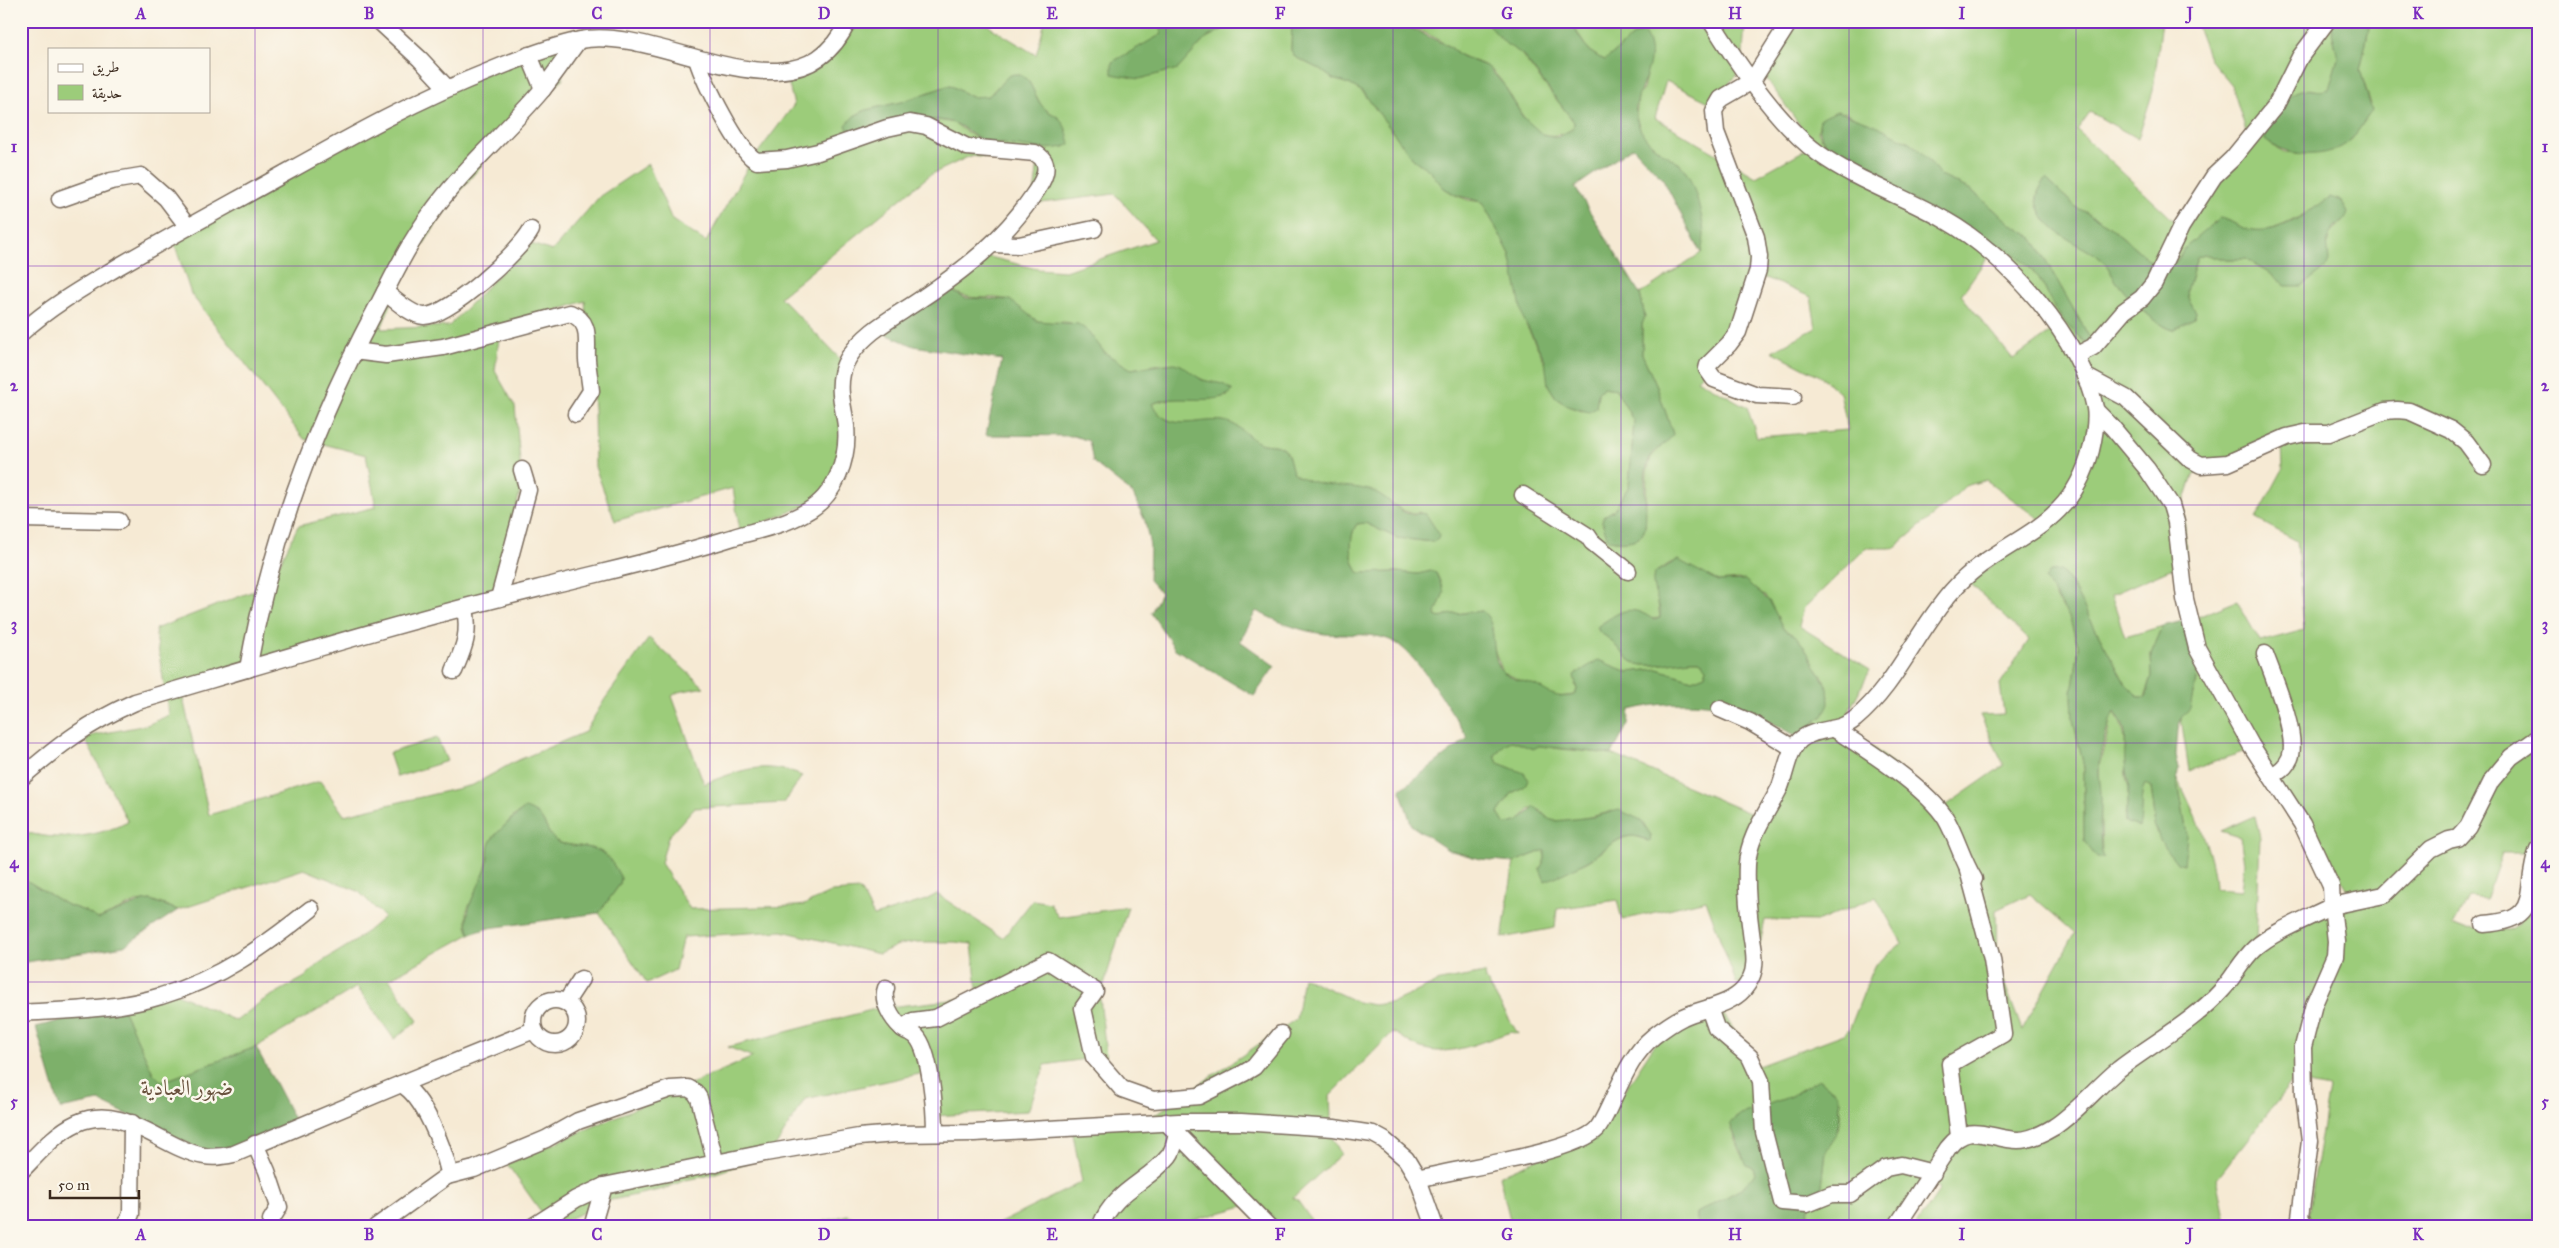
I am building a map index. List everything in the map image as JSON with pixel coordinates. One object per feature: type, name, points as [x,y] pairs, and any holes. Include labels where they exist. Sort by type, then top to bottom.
[{"type":"street","points":[[378,21],[420,59],[447,88]]},
{"type":"street","points":[[21,332],[65,298],[188,227],[400,111],[447,88],[528,55],[578,41],[606,37],[620,38],[697,59],[758,71],[784,71],[817,59],[835,42],[848,21]]},
{"type":"street","points":[[1418,1179],[1554,1148],[1586,1137],[1596,1130],[1603,1120],[1638,1051],[1665,1028],[1682,1018],[1728,1001],[1743,990],[1751,977],[1755,965],[1747,902],[1748,854],[1764,814],[1779,788],[1793,748],[1805,736],[1835,729],[1857,718],[1897,674],[1924,626],[1963,578],[2035,531],[2070,499],[2089,457],[2096,411],[2085,376],[2077,355],[2036,298],[2003,261],[1971,235],[1949,222],[1850,174],[1813,150],[1784,120],[1742,70],[1711,21]]},
{"type":"street","points":[[1790,21],[1752,81],[1721,99],[1714,111],[1714,123],[1759,246],[1759,264],[1738,332],[1730,344],[1708,365],[1707,369],[1714,379],[1757,395],[1793,397]]},
{"type":"street","points":[[2077,355],[2093,347],[2124,311],[2142,298],[2154,283],[2168,258],[2181,226],[2214,176],[2232,159],[2276,105],[2300,57],[2326,21]]},
{"type":"street","points":[[248,669],[263,600],[296,488],[318,427],[384,292],[428,216],[461,174],[543,89],[578,41]]},
{"type":"street","points":[[528,55],[543,89]]},
{"type":"street","points":[[21,778],[76,732],[100,717],[135,702],[499,598],[710,545],[775,525],[813,507],[833,485],[841,470],[845,455],[846,426],[841,388],[842,373],[852,354],[873,332],[957,274],[993,244],[1016,220],[1045,178],[1045,166],[1038,154],[967,147],[926,126],[910,123],[887,128],[818,152],[787,159],[757,161],[744,151],[704,80],[697,59]]},
{"type":"street","points":[[60,199],[111,181],[141,176],[166,198],[188,227]]},
{"type":"street","points":[[993,244],[1019,245],[1094,229]]},
{"type":"street","points":[[384,292],[405,307],[424,316],[440,312],[483,281],[525,242],[531,230]]},
{"type":"street","points":[[354,351],[386,355],[443,347],[570,313],[578,316],[584,323],[588,336],[586,355],[591,391],[576,414]]},
{"type":"street","points":[[2085,376],[2126,398],[2190,459],[2201,464],[2228,463],[2288,437],[2305,432],[2329,433],[2385,411],[2397,410],[2409,411],[2451,430],[2466,442],[2483,465]]},
{"type":"street","points":[[2096,411],[2141,461],[2171,505],[2176,522],[2185,599],[2197,648],[2271,776],[2302,824],[2331,886],[2336,941],[2335,956],[2314,1004],[2302,1047],[2306,1113],[2310,1141],[2300,1217],[2306,1227]]},
{"type":"street","points":[[499,598],[528,490],[522,470]]},
{"type":"street","points":[[1523,494],[1588,536],[1592,542],[1628,571]]},
{"type":"street","points":[[21,519],[119,521]]},
{"type":"street","points":[[454,671],[466,641],[468,625],[465,608]]},
{"type":"street","points":[[2265,654],[2287,717],[2292,748],[2286,765],[2271,776]]},
{"type":"street","points":[[1720,709],[1750,722],[1793,748]]},
{"type":"street","points":[[1835,729],[1881,760],[1930,800],[1945,818],[1968,870],[1984,898]]},
{"type":"street","points":[[1896,1227],[1948,1148],[1959,1136],[1972,1132],[2018,1140],[2032,1137],[2053,1127],[2079,1106],[2106,1080],[2158,1043],[2221,990],[2241,962],[2256,947],[2332,906],[2343,906],[2364,898],[2384,895],[2430,849],[2458,838],[2468,827],[2491,781],[2511,757],[2535,744]]},
{"type":"street","points":[[2484,924],[2516,918],[2525,911],[2533,862],[2538,849]]},
{"type":"street","points":[[1959,1136],[1950,1064],[2003,1034],[1992,959],[1968,870]]},
{"type":"street","points":[[21,1013],[127,1004],[170,993],[235,965],[265,946],[311,909]]},
{"type":"street","points":[[902,1028],[913,1021],[936,1018],[1048,962],[1095,991],[1082,1008],[1094,1057],[1122,1089],[1153,1100],[1198,1096],[1254,1067],[1280,1034]]},
{"type":"street","points":[[566,1002],[581,979]]},
{"type":"street","points":[[886,988],[885,1004],[902,1028],[916,1036],[925,1055],[933,1094],[935,1133]]},
{"type":"street","points":[[555,999],[566,1002],[575,1011],[578,1022],[574,1034],[565,1042],[553,1044],[542,1040],[534,1030],[532,1019],[536,1009],[545,1002],[555,999]]},
{"type":"street","points":[[1709,1008],[1716,1028],[1750,1057],[1762,1082],[1764,1132],[1782,1202],[1807,1204],[1832,1194],[1850,1194],[1886,1168],[1901,1165],[1933,1173]]},
{"type":"street","points":[[21,1170],[62,1132],[76,1123],[90,1118],[132,1123],[202,1155],[216,1157],[234,1154],[534,1030]]},
{"type":"street","points":[[401,1084],[412,1092],[421,1104],[447,1163],[449,1172],[447,1176]]},
{"type":"street","points":[[376,1227],[447,1176],[474,1169],[546,1140],[578,1121],[662,1091],[681,1087],[695,1092],[700,1098],[716,1164]]},
{"type":"street","points":[[532,1227],[576,1199],[604,1186],[859,1137],[935,1133],[1171,1128],[1241,1122],[1334,1128],[1374,1134],[1397,1149],[1418,1179],[1435,1227]]},
{"type":"street","points":[[125,1227],[131,1214],[132,1123]]},
{"type":"street","points":[[1100,1227],[1108,1211],[1120,1196],[1170,1155],[1171,1128]]},
{"type":"street","points":[[1171,1128],[1269,1227]]},
{"type":"street","points":[[255,1144],[268,1171],[278,1207],[271,1220]]},
{"type":"street","points":[[592,1227],[604,1186]]},
{"type":"green space","points":[[843,21],[987,21],[990,27],[1036,55],[1045,21],[1157,21],[1162,34],[1183,63],[1206,38],[1231,25],[1234,21],[1292,21],[1291,50],[1295,57],[1321,70],[1333,79],[1349,84],[1363,92],[1413,159],[1430,171],[1444,188],[1468,200],[1482,202],[1510,254],[1526,325],[1547,366],[1548,385],[1557,399],[1570,407],[1582,411],[1596,408],[1598,393],[1603,387],[1616,389],[1634,422],[1629,486],[1614,510],[1604,516],[1602,521],[1604,528],[1614,541],[1624,541],[1633,540],[1643,532],[1645,527],[1647,471],[1651,457],[1673,434],[1657,387],[1642,354],[1642,324],[1645,317],[1640,294],[1701,253],[1703,225],[1692,185],[1679,163],[1671,160],[1643,137],[1636,117],[1638,96],[1643,89],[1649,62],[1636,34],[1605,60],[1593,54],[1581,39],[1571,21],[1745,21],[1742,69],[1711,103],[1666,81],[1655,118],[1756,177],[1814,145],[1763,74],[1796,21],[2162,21],[2153,91],[2138,139],[2090,112],[2077,130],[2184,230],[2247,134],[2232,86],[2209,58],[2195,21],[2333,21],[2331,27],[2338,58],[2329,90],[2323,92],[2309,89],[2270,144],[2284,152],[2307,154],[2342,146],[2352,139],[2368,116],[2371,104],[2360,70],[2369,28],[2366,21],[2538,21],[2538,1227],[2306,1227],[2329,1088],[2293,1081],[2217,1178],[2227,1227],[1915,1227],[1940,1189],[1927,1178],[1896,1227],[1802,1227],[1807,1221],[1809,1206],[1822,1186],[1826,1151],[1838,1130],[1840,1114],[1836,1093],[1819,1079],[1789,1097],[1735,1118],[1731,1129],[1742,1156],[1753,1168],[1755,1174],[1741,1189],[1697,1213],[1697,1227],[1512,1227],[1499,1176],[1527,1164],[1591,1130],[1623,1093],[1653,1047],[1685,1017],[1716,1003],[1758,1066],[1844,1034],[1850,1028],[1874,966],[1902,943],[1876,897],[1819,921],[1765,920],[1752,983],[1736,983],[1706,900],[1622,920],[1617,900],[1557,909],[1555,928],[1502,938],[1514,862],[1545,850],[1545,859],[1540,870],[1571,867],[1589,861],[1621,839],[1630,836],[1639,837],[1649,842],[1651,835],[1612,811],[1590,817],[1553,821],[1548,819],[1540,810],[1530,809],[1519,821],[1505,825],[1498,813],[1512,793],[1525,786],[1511,768],[1498,763],[1495,756],[1504,744],[1512,741],[1561,749],[1612,754],[1768,821],[1796,736],[1823,716],[1829,696],[1823,677],[1815,668],[1800,641],[1784,630],[1766,597],[1739,579],[1718,581],[1672,562],[1654,573],[1660,618],[1604,622],[1597,627],[1600,633],[1633,662],[1656,665],[1700,660],[1707,668],[1705,675],[1692,680],[1658,669],[1628,672],[1615,668],[1575,684],[1577,690],[1574,695],[1556,697],[1503,672],[1493,647],[1492,627],[1482,611],[1446,615],[1440,618],[1435,616],[1441,591],[1436,573],[1431,571],[1418,574],[1396,572],[1359,573],[1356,568],[1352,556],[1351,542],[1357,524],[1365,523],[1397,538],[1433,542],[1420,512],[1414,513],[1402,510],[1380,496],[1364,490],[1315,483],[1297,476],[1291,468],[1285,449],[1275,445],[1258,443],[1234,425],[1213,421],[1180,423],[1170,421],[1160,415],[1152,404],[1170,399],[1228,396],[1208,382],[1191,374],[1181,365],[1160,364],[1131,369],[1111,357],[1088,333],[1074,324],[1040,322],[1017,305],[1004,299],[968,297],[955,292],[949,287],[986,256],[1037,269],[1065,271],[1156,240],[1115,194],[1033,204],[1038,162],[970,156],[930,175],[780,297],[842,361],[847,439],[822,499],[740,532],[733,488],[615,521],[595,467],[594,408],[585,301],[500,330],[495,371],[515,406],[522,484],[495,592],[265,666],[183,698],[209,815],[320,781],[344,815],[473,785],[514,762],[585,732],[605,699],[649,638],[704,687],[678,692],[672,696],[704,784],[741,771],[764,768],[788,771],[802,776],[784,803],[694,808],[668,837],[661,863],[690,909],[797,906],[804,905],[832,892],[860,890],[874,916],[926,900],[937,894],[1003,938],[1033,900],[1050,903],[1058,917],[1128,907],[1100,997],[1106,1056],[1045,1065],[1028,1111],[931,1116],[933,1071],[805,1099],[770,1155],[707,1176],[685,1180],[664,1189],[607,1201],[552,1227],[507,1164],[753,1057],[728,1047],[879,1008],[978,997],[972,944],[918,942],[898,945],[879,954],[782,931],[683,937],[675,970],[647,983],[599,913],[620,884],[621,879],[611,862],[596,850],[558,842],[551,837],[539,816],[525,809],[514,816],[493,837],[485,872],[467,910],[467,926],[470,934],[389,979],[418,1021],[394,1039],[357,987],[256,1047],[162,1082],[153,1073],[121,1005],[173,992],[236,1021],[262,1001],[305,977],[318,964],[354,942],[384,917],[358,891],[304,869],[178,910],[151,900],[136,902],[98,919],[85,911],[67,905],[21,877],[21,831],[49,836],[76,837],[102,832],[128,822],[84,737],[147,725],[169,715],[155,629],[269,585],[298,526],[376,507],[366,455],[304,439],[191,294],[175,245],[236,199],[460,85],[555,43],[563,79],[509,133],[483,163],[434,227],[395,295],[381,329],[449,326],[529,243],[552,251],[600,196],[648,164],[672,220],[706,242],[750,163],[794,105],[786,73],[809,61]],"holes":[[[1028,80],[1042,107],[1060,119],[1065,147],[1034,147],[977,139],[954,123],[937,120],[847,125],[854,116],[866,110],[901,102],[950,85],[971,97],[981,98],[989,96],[997,87]],[[1844,112],[1909,142],[1920,150],[1941,176],[1971,190],[2011,224],[2033,238],[2091,340],[2086,343],[2071,329],[2055,308],[2039,278],[2018,257],[1992,241],[1973,234],[1831,153],[1818,132],[1820,119]],[[2046,179],[2076,207],[2107,224],[2159,268],[2166,269],[2175,263],[2188,245],[2207,230],[2213,222],[2224,219],[2246,229],[2272,229],[2311,210],[2344,220],[2329,233],[2327,249],[2286,286],[2267,271],[2246,259],[2220,259],[2204,254],[2197,257],[2187,291],[2188,298],[2196,312],[2194,318],[2173,330],[2150,317],[2134,302],[2101,259],[2051,226],[2038,205],[2037,197]],[[1991,252],[2062,324],[2013,359],[1961,295]],[[1753,273],[1811,297],[1816,328],[1772,351],[1820,376],[1840,393],[1848,430],[1757,437],[1747,407],[1697,379],[1730,347]],[[2282,443],[2283,469],[2256,519],[2297,541],[2304,630],[2260,642],[2237,601],[2195,618],[2196,683],[2193,696],[2181,718],[2189,771],[2257,747],[2353,899],[2256,941],[2260,838],[2255,816],[2221,831],[2240,837],[2244,862],[2241,891],[2215,889],[2214,874],[2207,845],[2177,776],[2186,828],[2184,865],[2177,863],[2153,825],[2155,817],[2151,787],[2145,783],[2142,790],[2140,822],[2125,822],[2129,791],[2126,778],[2125,742],[2122,727],[2113,712],[2099,766],[2102,852],[2084,841],[2084,766],[2073,720],[2072,693],[2079,648],[2069,617],[2055,596],[2061,571],[2070,582],[2125,683],[2139,697],[2145,697],[2152,676],[2151,654],[2163,626],[2125,637],[2111,595],[2186,562],[2184,503],[2193,475],[2222,461]],[[1986,480],[2044,522],[1970,583],[2029,640],[2000,684],[2004,714],[1980,715],[2004,765],[1944,807],[1843,723],[1870,670],[1799,626],[1804,608],[1866,548],[1894,548],[1948,503],[1965,486]],[[2502,853],[2529,853],[2518,924],[2508,930],[2453,926],[2468,897],[2486,899]],[[2030,894],[2075,933],[2022,1030],[1997,964],[1996,910]]]},
{"type":"green space","points":[[1157,21],[1234,21],[1231,25],[1206,38],[1178,69],[1139,79],[1112,74],[1112,62],[1162,34]]},
{"type":"green space","points":[[1292,21],[1401,23],[1450,47],[1461,56],[1488,67],[1504,85],[1522,116],[1542,134],[1557,137],[1573,129],[1574,122],[1522,54],[1506,44],[1485,21],[1571,21],[1588,49],[1605,60],[1636,34],[1643,32],[1649,43],[1650,54],[1646,76],[1638,98],[1636,117],[1642,133],[1647,139],[1683,168],[1693,185],[1703,226],[1704,236],[1701,253],[1663,179],[1633,147],[1575,187],[1640,294],[1645,317],[1642,324],[1642,354],[1657,387],[1673,434],[1653,453],[1648,464],[1645,481],[1645,527],[1643,533],[1635,539],[1630,541],[1608,540],[1602,521],[1604,516],[1614,510],[1629,486],[1634,422],[1616,389],[1603,387],[1598,393],[1596,408],[1589,412],[1570,407],[1557,399],[1548,385],[1545,360],[1523,318],[1510,254],[1482,202],[1456,195],[1444,188],[1430,171],[1413,159],[1363,92],[1349,84],[1333,79],[1321,70],[1295,57],[1291,50]]},
{"type":"green space","points":[[1396,21],[1485,21],[1522,55],[1574,122],[1573,129],[1557,135],[1543,134],[1524,117],[1499,78],[1489,68],[1460,55],[1423,32]]},
{"type":"green space","points":[[2333,21],[2366,21],[2369,27],[2360,70],[2372,111],[2349,141],[2337,149],[2316,154],[2293,153],[2283,150],[2265,140],[2271,118],[2288,97],[2301,90],[2322,91],[2329,89],[2338,58],[2331,27]]},
{"type":"green space","points":[[1014,74],[1025,78],[1032,86],[1043,107],[1059,118],[1066,130],[1070,144],[1063,147],[1041,148],[984,141],[954,123],[941,120],[915,120],[848,130],[846,125],[854,116],[866,110],[901,102],[950,85],[971,97],[989,96],[1008,76]]},
{"type":"green space","points":[[1837,111],[1874,124],[1909,142],[1920,150],[1941,176],[1971,190],[2011,224],[2033,238],[2091,340],[2086,343],[2071,329],[2055,308],[2039,278],[2009,251],[1992,241],[1973,234],[1831,153],[1820,133],[1819,124],[1820,119]]},
{"type":"green space","points":[[2046,179],[2076,207],[2107,224],[2159,268],[2166,269],[2177,261],[2186,247],[2219,218],[2244,228],[2267,230],[2290,223],[2330,197],[2342,201],[2348,213],[2344,220],[2333,228],[2327,240],[2329,261],[2327,267],[2301,286],[2286,286],[2267,271],[2246,259],[2220,259],[2204,254],[2197,257],[2187,291],[2188,298],[2196,312],[2194,318],[2173,330],[2150,317],[2134,302],[2101,259],[2067,238],[2044,218],[2038,205],[2037,197]]},
{"type":"green space","points":[[946,283],[954,292],[965,298],[1010,300],[1037,321],[1078,324],[1088,331],[1105,353],[1131,369],[1174,363],[1181,365],[1202,380],[1223,384],[1233,391],[1216,399],[1172,399],[1152,404],[1159,414],[1168,420],[1187,423],[1228,422],[1237,426],[1260,443],[1282,448],[1289,457],[1295,474],[1307,480],[1369,490],[1379,494],[1404,512],[1426,514],[1439,534],[1438,539],[1433,542],[1397,538],[1365,523],[1357,524],[1351,542],[1352,556],[1356,568],[1359,573],[1396,572],[1418,574],[1431,571],[1436,573],[1444,592],[1435,616],[1440,618],[1446,615],[1482,611],[1488,617],[1491,624],[1496,660],[1500,668],[1512,678],[1535,685],[1562,697],[1574,695],[1577,690],[1574,675],[1598,660],[1628,672],[1658,669],[1692,680],[1705,675],[1707,668],[1700,660],[1656,665],[1633,662],[1600,633],[1597,627],[1618,613],[1631,610],[1638,611],[1654,620],[1660,618],[1659,606],[1653,585],[1654,573],[1678,560],[1718,581],[1745,580],[1770,602],[1784,630],[1795,635],[1803,645],[1828,688],[1829,703],[1823,716],[1796,736],[1757,716],[1737,710],[1716,705],[1674,703],[1630,710],[1628,724],[1612,754],[1539,746],[1533,749],[1512,741],[1502,747],[1495,756],[1498,763],[1524,773],[1528,779],[1525,786],[1512,793],[1498,813],[1505,825],[1519,821],[1535,807],[1549,819],[1555,821],[1593,817],[1619,810],[1641,820],[1651,835],[1650,842],[1634,836],[1620,839],[1585,863],[1545,881],[1540,869],[1545,859],[1545,850],[1514,862],[1480,859],[1448,850],[1412,826],[1400,790],[1468,738],[1435,687],[1414,660],[1404,649],[1388,639],[1371,635],[1325,634],[1306,631],[1256,611],[1240,641],[1275,666],[1254,696],[1175,649],[1151,613],[1161,593],[1149,580],[1150,546],[1145,521],[1133,494],[1093,462],[1089,441],[1074,436],[986,435],[1002,360],[914,346],[876,330]]},
{"type":"green space","points":[[2061,571],[2070,582],[2125,683],[2139,697],[2146,697],[2152,676],[2151,654],[2163,626],[2195,618],[2198,669],[2190,708],[2181,718],[2176,755],[2179,769],[2177,776],[2187,835],[2184,865],[2177,863],[2164,846],[2153,825],[2155,817],[2151,787],[2145,784],[2143,789],[2139,828],[2125,822],[2129,791],[2125,764],[2126,738],[2120,719],[2114,712],[2105,737],[2099,764],[2101,795],[2100,835],[2104,858],[2097,858],[2084,841],[2084,766],[2073,720],[2072,693],[2079,648],[2069,617],[2045,579],[2050,572]]},
{"type":"green space","points":[[437,738],[447,761],[397,777],[389,753]]},
{"type":"green space","points":[[525,808],[538,814],[548,832],[558,842],[590,848],[607,856],[621,878],[620,884],[599,913],[489,928],[470,934],[467,916],[472,899],[487,865],[490,843],[500,830]]},
{"type":"green space","points":[[21,877],[67,905],[85,911],[98,919],[150,900],[178,910],[124,946],[21,963]]},
{"type":"green space","points":[[1485,973],[1486,980],[1518,1034],[1511,1032],[1464,1048],[1440,1051],[1416,1046],[1393,1032],[1330,1096],[1332,1137],[1341,1154],[1293,1198],[1298,1201],[1316,1227],[1262,1227],[1247,1205],[1170,1227],[992,1227],[1082,1182],[1072,1129],[1150,1118],[1296,1019],[1303,977],[1357,1002],[1374,1005],[1394,1002],[1440,981]]},
{"type":"green space","points":[[121,1005],[153,1073],[162,1082],[256,1047],[296,1123],[228,1153],[202,1150],[99,1101],[60,1109],[36,1027]]},
{"type":"green space","points":[[1819,1079],[1836,1093],[1839,1099],[1840,1114],[1836,1136],[1826,1151],[1822,1186],[1809,1206],[1807,1221],[1802,1227],[1697,1227],[1697,1213],[1741,1189],[1755,1174],[1753,1168],[1747,1165],[1744,1160],[1730,1123],[1741,1114],[1789,1097]]},
{"type":"green space","points":[[847,1215],[880,1227],[804,1227]]},
{"type":"district","name":"ضهور العبادية","points":[[187,1087]]}]
